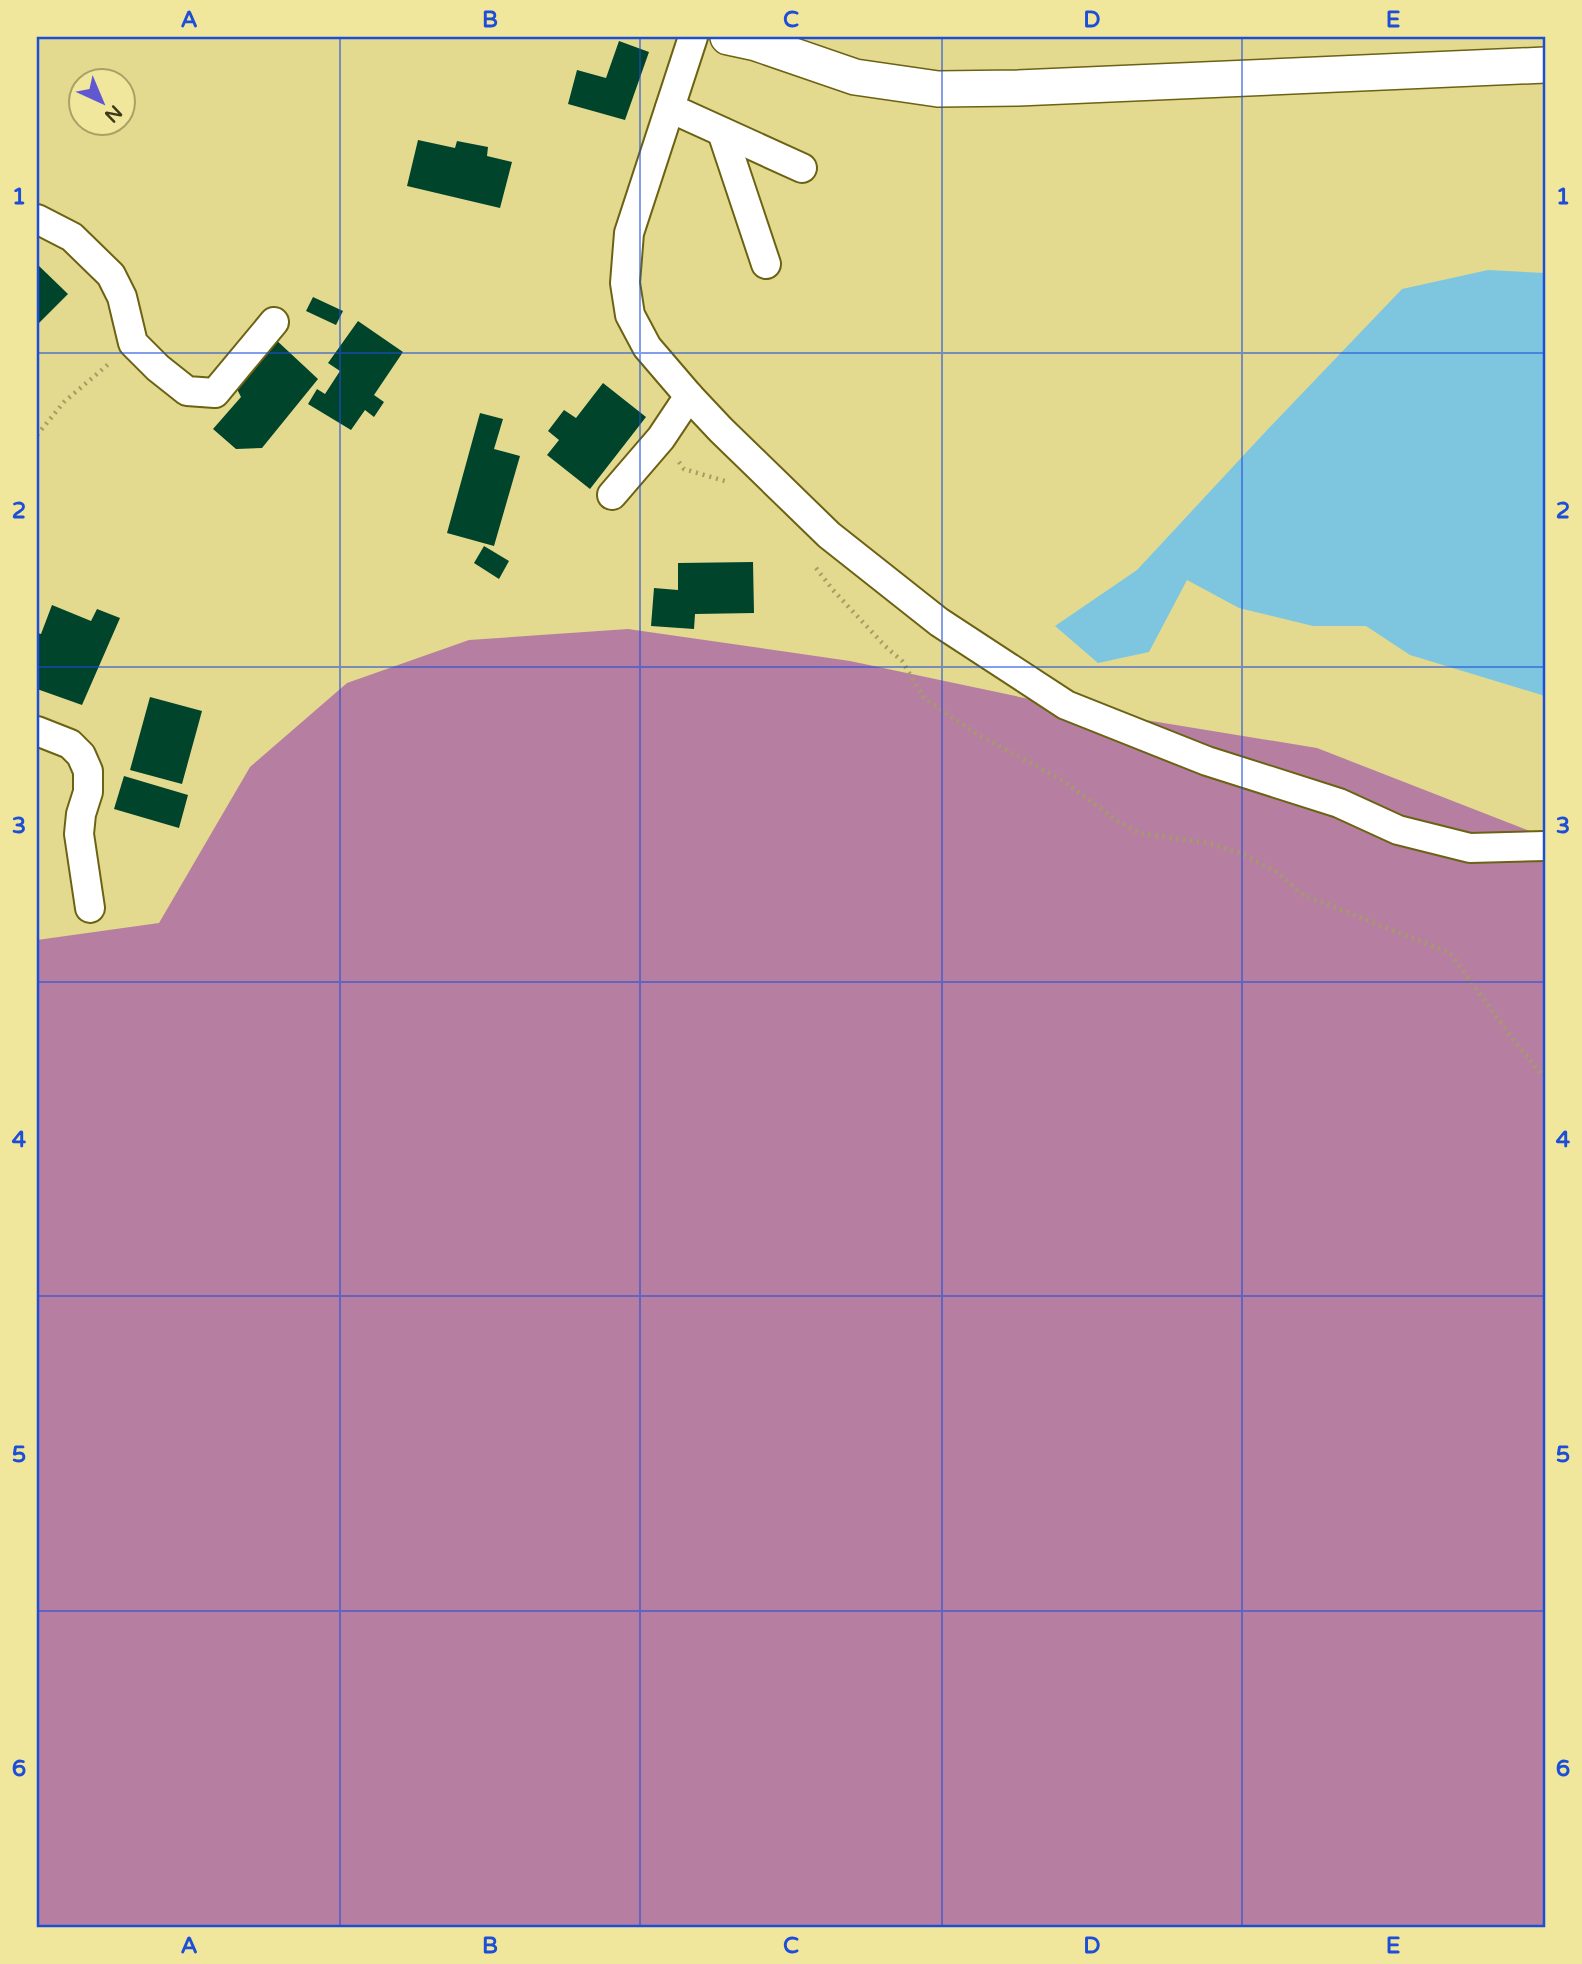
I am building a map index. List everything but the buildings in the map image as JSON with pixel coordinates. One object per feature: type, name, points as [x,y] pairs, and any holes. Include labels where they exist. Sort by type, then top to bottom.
[{"type":"street","points":[[693,37],[629,233],[625,283],[630,315],[647,347],[689,397],[829,535],[939,622],[1066,705],[1207,761],[1339,803],[1398,830],[1470,848],[1545,846]]},
{"type":"street","points":[[747,39],[855,77],[938,89],[1032,88],[1545,65]]},
{"type":"street","points":[[670,108],[802,168]]},
{"type":"street","points":[[722,132],[766,264]]},
{"type":"street","points":[[37,219],[72,237],[111,275],[122,297],[133,344],[187,391],[215,393],[274,322]]},
{"type":"street","points":[[612,495],[661,438],[689,397]]},
{"type":"street","points":[[37,731],[70,744],[81,755],[88,771],[88,792],[81,814],[79,834],[90,908]]},
{"type":"path","points":[[37,435],[64,402],[133,344]]},
{"type":"path","points":[[661,438],[684,469],[738,485]]},
{"type":"path","points":[[811,562],[833,590],[902,662],[924,698],[977,734],[1060,779],[1116,820],[1139,833],[1208,843],[1243,854],[1277,872],[1301,894],[1450,953],[1515,1042],[1545,1078]]},
{"type":"shaded area","points":[[628,629],[850,661],[1072,708],[1317,748],[1545,837],[1545,1927],[37,1927],[37,940],[159,923],[250,767],[347,683],[469,640]]},
{"type":"water","points":[[1488,270],[1545,273],[1545,696],[1410,655],[1366,626],[1313,626],[1239,608],[1187,580],[1149,652],[1098,663],[1055,626],[1137,570],[1402,289]]}]
